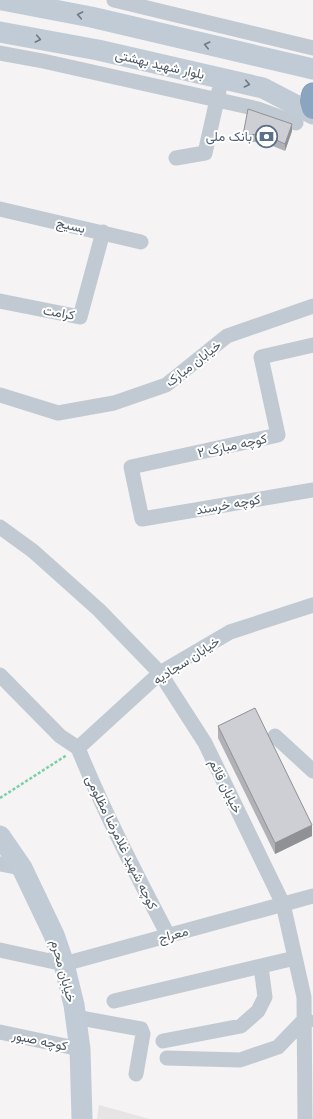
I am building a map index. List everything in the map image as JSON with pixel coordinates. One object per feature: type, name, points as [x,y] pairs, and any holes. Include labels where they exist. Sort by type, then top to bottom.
[{"type":"highway","points":[[313,94],[311,101],[313,108]]},
{"type":"main road","points":[[2,0],[91,17],[313,69]]},
{"type":"main road","name":"بلوار شهید بهشتی","points":[[0,32],[98,50],[263,88],[305,119]]},
{"type":"main road","name":"خیابان محرم","points":[[0,836],[22,868],[54,935],[64,964],[80,1049],[82,1119]]},
{"type":"street","points":[[114,0],[313,48]]},
{"type":"street","points":[[0,53],[43,61],[305,119]]},
{"type":"street","points":[[176,158],[205,153],[221,78]]},
{"type":"street","name":"بسیج","points":[[0,209],[141,242]]},
{"type":"street","name":"کرامت","points":[[0,301],[80,317],[103,232]]},
{"type":"street","name":"خیابان مبارک","points":[[1,395],[58,413],[114,404],[166,385],[228,336],[313,306]]},
{"type":"street","name":"کوچه مبارک ۲","points":[[142,519],[130,467],[278,435],[261,357],[313,346]]},
{"type":"street","name":"کوچه خرسند","points":[[142,519],[313,490]]},
{"type":"street","name":"خیابان قائم","points":[[0,527],[33,551],[99,610],[160,673],[205,743],[283,904],[308,1021],[305,1119]]},
{"type":"street","name":"خیابان سجادیه","points":[[78,748],[160,673],[230,632],[313,605]]},
{"type":"street","points":[[0,675],[60,736],[78,748]]},
{"type":"street","points":[[275,736],[313,770]]},
{"type":"street","name":"کوچه شهید غلامرضا مظلومی","points":[[78,748],[114,831],[168,935]]},
{"type":"street","points":[[0,864],[22,868]]},
{"type":"street","name":"معراج","points":[[64,964],[313,896]]},
{"type":"street","points":[[0,950],[64,964]]},
{"type":"street","points":[[114,1001],[295,958]]},
{"type":"street","points":[[163,1041],[241,1026],[258,1011],[264,997],[261,967]]},
{"type":"street","points":[[75,1017],[141,1029],[144,1034],[136,1074]]},
{"type":"street","points":[[167,1058],[240,1060],[278,1047],[308,1021]]},
{"type":"street","name":"کوچه صبور","points":[[0,1032],[80,1049]]},
{"type":"path","points":[[0,798],[78,748]]},
{"type":"shaded area","points":[[99,1105],[150,1119],[97,1119]]},
{"type":"building","name":"بانک ملی","points":[[248,109],[292,124],[285,144],[263,134],[243,135]]},
{"type":"building","points":[[255,708],[312,825],[275,843],[218,726]]},
{"type":"place","name":"بانک ملی","points":[[267,136]]}]
